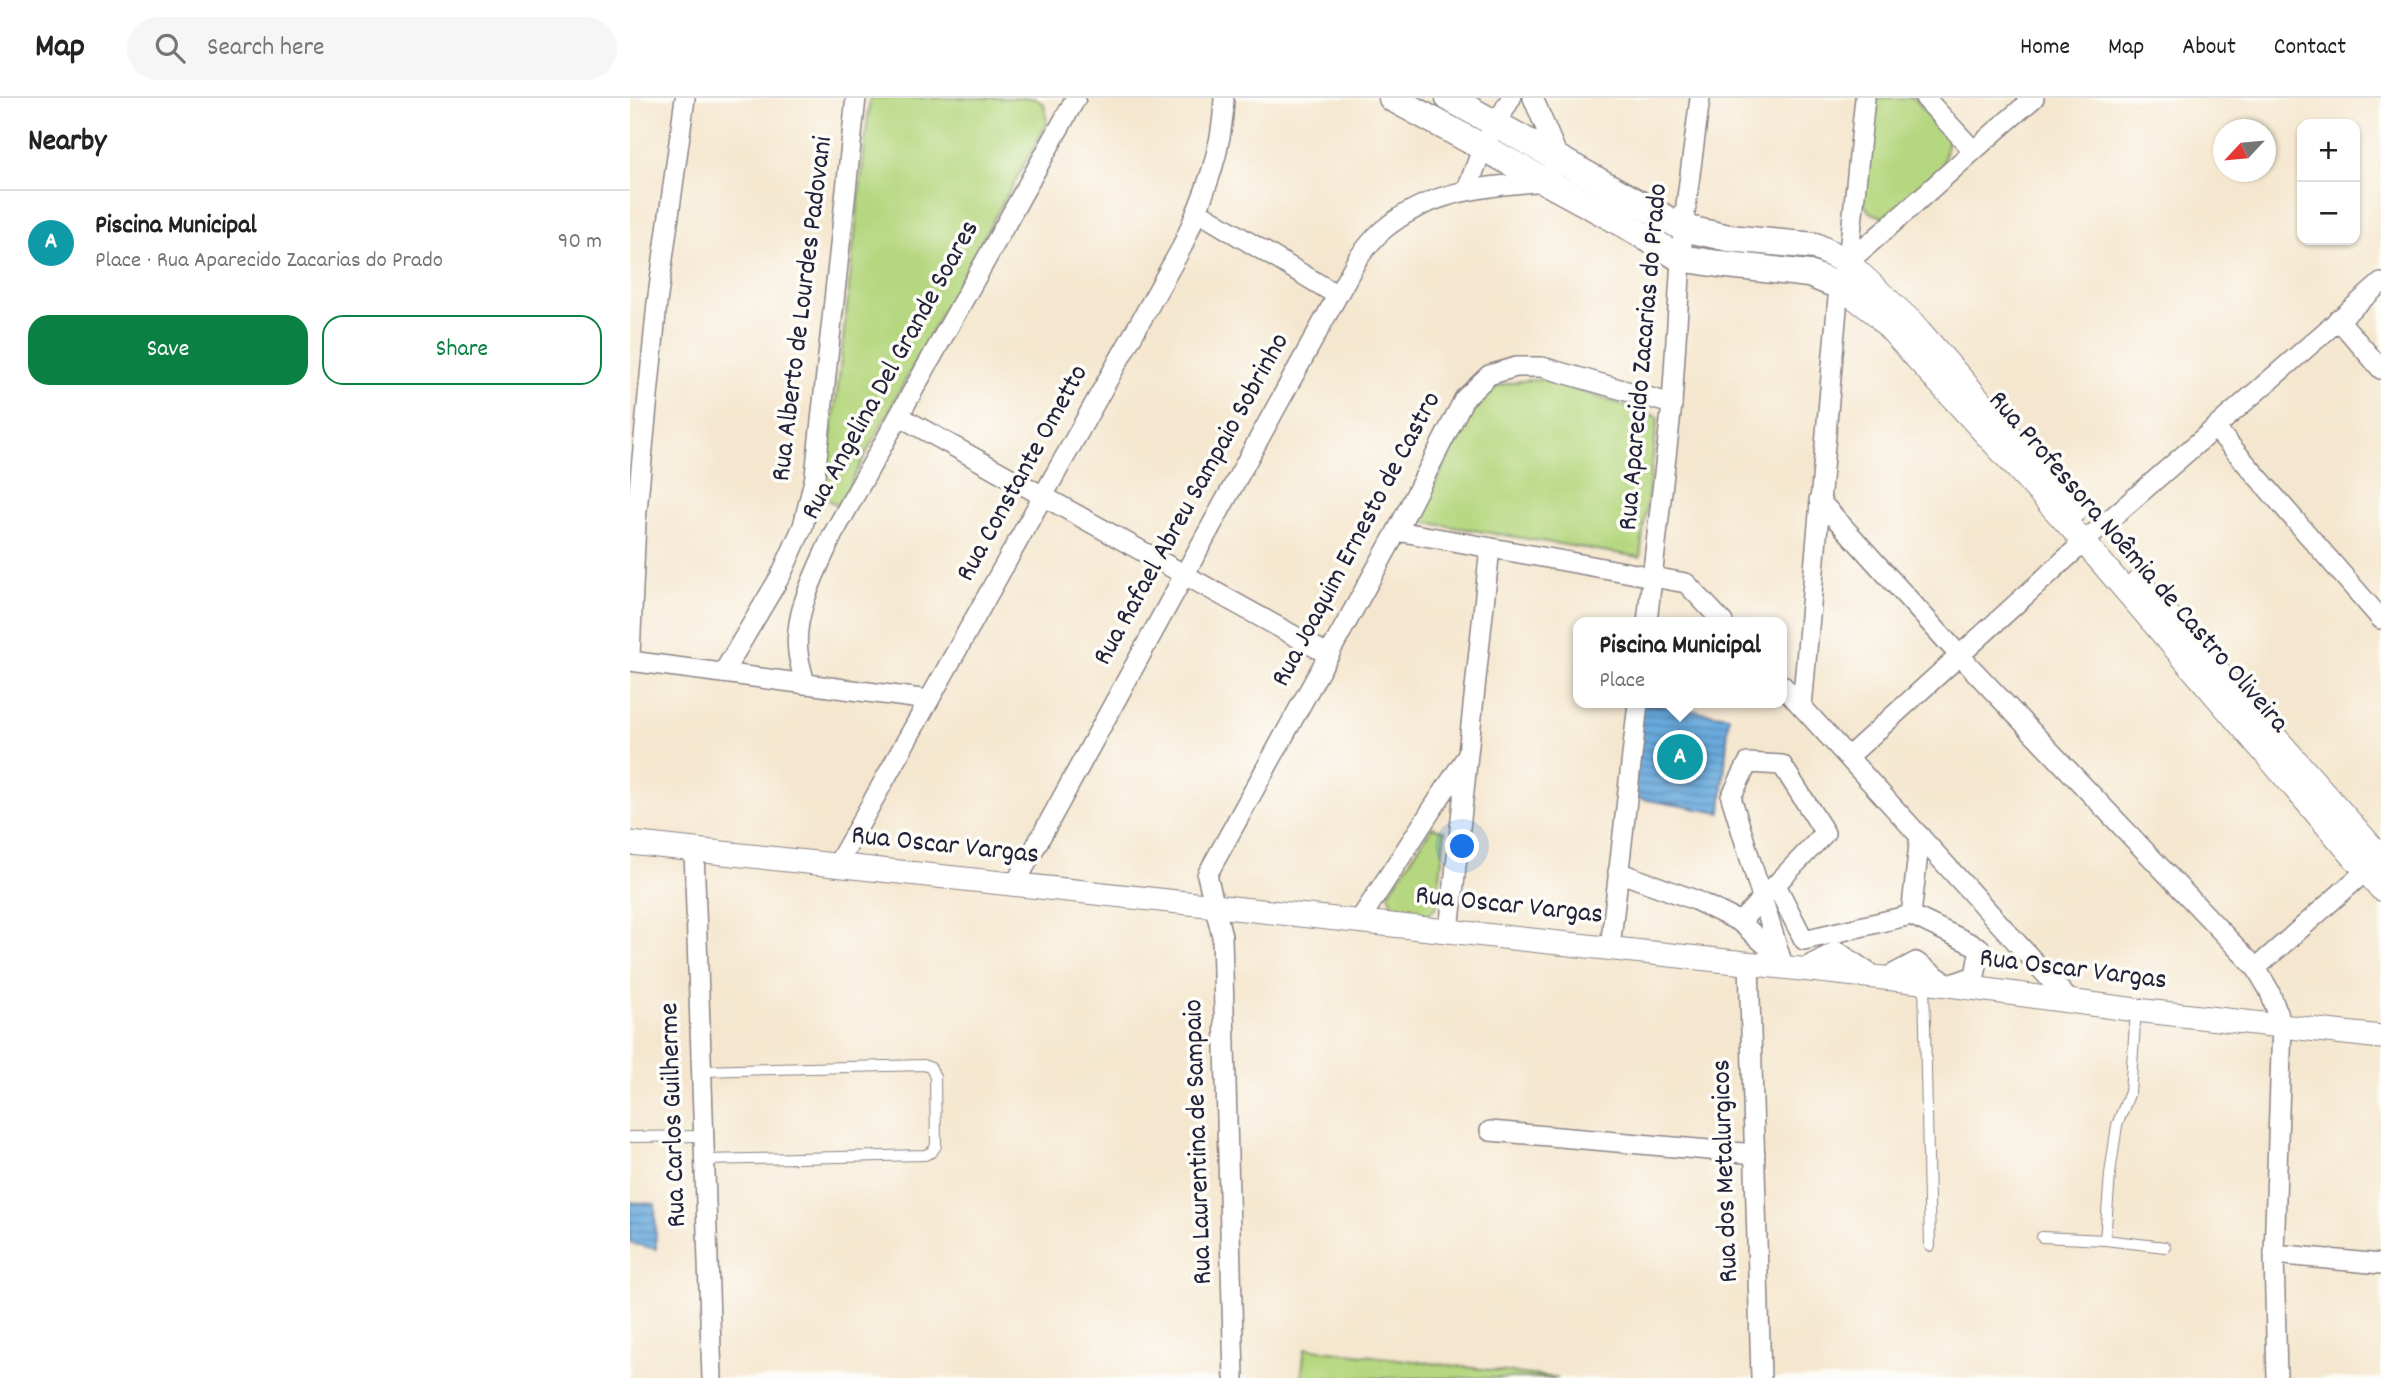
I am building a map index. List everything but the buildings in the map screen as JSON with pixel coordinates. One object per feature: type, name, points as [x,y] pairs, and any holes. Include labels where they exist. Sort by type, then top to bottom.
[{"type":"main road","points":[[1392,98],[1483,147],[1552,170],[1683,228],[1729,238],[1815,246],[1843,274]]},
{"type":"main road","points":[[1450,98],[1496,124],[1552,170],[1680,258],[1809,274],[1843,274]]},
{"type":"street","points":[[630,655],[636,521],[657,303],[685,98]]},
{"type":"street","name":"Rua Alberto de Lourdes Padovani","points":[[723,673],[781,576],[803,526],[815,476],[856,98]]},
{"type":"street","name":"Rua Constante Ometto","points":[[837,865],[1182,247],[1214,169],[1223,128],[1224,98]]},
{"type":"street","points":[[1467,189],[1483,147],[1511,98]]},
{"type":"street","points":[[1533,98],[1552,170]]},
{"type":"street","name":"Rua Aparecido Zacarias do Prado","points":[[1648,617],[1672,404],[1683,228],[1700,98]]},
{"type":"street","points":[[1801,707],[1843,274],[1866,98]]},
{"type":"street","points":[[1925,98],[1972,149]]},
{"type":"street","points":[[1843,274],[1972,149],[2034,98]]},
{"type":"street","name":"Rua Angelina Del Grande Soares","points":[[806,684],[798,652],[798,626],[808,593],[832,536],[1069,101]]},
{"type":"street","name":"Rua Rafael Abreu Sampaio Sobrinho","points":[[1015,884],[1357,258],[1382,230],[1441,196],[1552,170]]},
{"type":"street","points":[[1197,211],[1338,295]]},
{"type":"street","name":"Rua Professora Noêmia de Castro Oliveira","points":[[1843,274],[1912,322],[2090,537],[2376,862],[2381,889]]},
{"type":"street","points":[[1848,757],[2090,537],[2381,283]]},
{"type":"street","points":[[2338,319],[2381,369]]},
{"type":"street","name":"Rua Joaquim Ernesto de Castro","points":[[1215,905],[1207,875],[1397,531],[1464,399],[1489,375],[1516,367],[1542,367],[1672,404]]},
{"type":"street","points":[[899,416],[1329,655]]},
{"type":"street","points":[[2216,429],[2381,619]]},
{"type":"street","points":[[1819,500],[1960,656],[2256,968],[2269,990],[2282,1025],[2274,1254],[2277,1378]]},
{"type":"street","points":[[803,526],[832,536]]},
{"type":"street","points":[[1397,531],[1686,583],[1718,617]]},
{"type":"street","points":[[1449,931],[1490,548]]},
{"type":"street","points":[[630,661],[929,700]]},
{"type":"street","points":[[1787,691],[2070,1001]]},
{"type":"street","points":[[1610,948],[1637,708]]},
{"type":"street","points":[[1359,921],[1468,755]]},
{"type":"street","points":[[1740,922],[1769,892],[1825,833],[1782,765],[1748,763],[1731,797],[1769,892],[1792,965]]},
{"type":"street","points":[[1911,915],[1920,836]]},
{"type":"street","name":"Rua Oscar Vargas","points":[[630,843],[1749,963],[1792,965],[2136,1010],[2381,1037]]},
{"type":"street","name":"Rua Carlos Guilherme","points":[[694,849],[712,1378]]},
{"type":"street","points":[[2256,968],[2376,862]]},
{"type":"street","points":[[1618,872],[1695,900],[1740,922],[1792,965]]},
{"type":"street","points":[[1769,892],[1804,940],[1911,915],[1980,948],[1975,976],[1949,985],[1916,962],[1880,977]]},
{"type":"street","name":"Rua Laurentina de Sampaio","points":[[1215,905],[1222,936],[1234,1378]]},
{"type":"street","name":"Rua dos Metalurgicos","points":[[1749,963],[1761,1378]]},
{"type":"street","points":[[1490,1131],[1755,1154]]},
{"type":"street","points":[[2274,1254],[2381,1264]]},
{"type":"lane","points":[[1924,982],[1930,1246]]},
{"type":"lane","points":[[2105,1240],[2116,1125],[2130,1092],[2136,1010]]},
{"type":"lane","points":[[702,1071],[924,1065],[931,1068],[935,1077],[936,1146],[932,1152],[925,1155],[705,1160]]},
{"type":"lane","points":[[630,1137],[704,1136]]},
{"type":"lane","points":[[2042,1237],[2105,1240],[2165,1247]]},
{"type":"green space","points":[[870,98],[1034,98],[1044,104],[1047,124],[838,506],[822,496],[838,386]]},
{"type":"green space","points":[[1875,98],[1914,98],[1948,138],[1942,169],[1883,217],[1869,212],[1862,200]]},
{"type":"green space","points":[[1544,379],[1658,417],[1640,557],[1417,521],[1473,407],[1498,386]]},
{"type":"green space","points":[[1432,827],[1445,831],[1437,906],[1425,918],[1396,915],[1389,893]]},
{"type":"green space","points":[[1305,1348],[1558,1378],[1301,1378]]},
{"type":"water","points":[[1639,708],[1674,708],[1729,716],[1721,813],[1630,797]]},
{"type":"water","points":[[630,1202],[655,1204],[656,1249],[630,1243]]},
{"type":"place","name":"Piscina Municipal","points":[[1680,757]]}]
